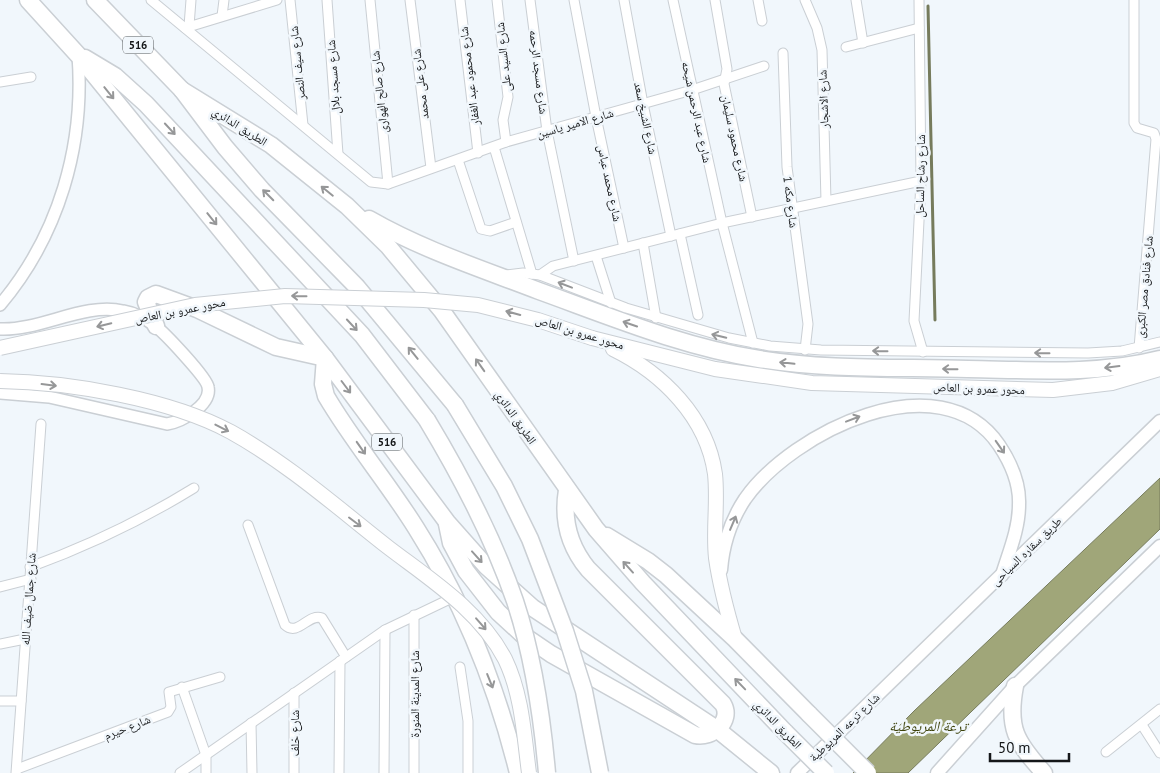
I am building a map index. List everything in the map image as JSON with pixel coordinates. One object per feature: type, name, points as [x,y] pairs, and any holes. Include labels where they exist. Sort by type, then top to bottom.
[{"type":"highway","name":"516","points":[[28,0],[78,55],[325,358],[446,522],[486,566],[533,608],[718,730],[765,768]]},
{"type":"highway","name":"الطريق الدائري","points":[[95,0],[182,90],[225,147],[262,190],[357,288],[455,404],[504,486],[530,539],[565,631],[584,691],[600,773]]},
{"type":"highway","name":"516","points":[[78,55],[115,76],[146,104],[362,335],[427,420],[476,505],[516,603],[535,686],[547,773]]},
{"type":"highway","name":"الطريق الدائري","points":[[182,90],[257,134],[347,206],[388,246],[425,289],[596,529],[642,583],[826,773]]},
{"type":"highway","points":[[347,206],[423,246],[499,276],[670,338],[734,355],[782,363],[1067,371],[1113,367],[1160,359]]},
{"type":"highway","points":[[156,326],[146,302],[148,298],[156,294],[197,309],[276,347],[325,358],[323,384],[326,396],[416,528],[454,597],[494,692],[518,773]]},
{"type":"highway","points":[[446,522],[451,544],[466,571],[498,612],[523,635],[551,654],[696,735],[705,736],[718,730],[726,713],[723,704],[581,561],[571,542],[567,527],[565,511],[567,490]]},
{"type":"highway","points":[[596,529],[657,567],[735,639],[868,773]]},
{"type":"highway","points":[[1015,686],[1011,711],[1014,730],[1022,748],[1044,773]]},
{"type":"main road","name":"محور عمرو بن العاص","points":[[0,348],[195,305],[285,296],[459,303],[508,311],[592,338],[716,369],[812,383],[1053,390],[1112,383],[1160,369]]},
{"type":"main road","points":[[592,338],[630,359],[673,391],[693,418],[706,442],[715,473],[716,556],[735,639]]},
{"type":"main road","points":[[0,381],[90,390],[165,406],[211,422],[266,454],[444,591],[486,631],[504,658],[516,689],[529,773]]},
{"type":"main road","points":[[722,587],[725,543],[736,514],[757,485],[806,444],[833,427],[876,411],[907,407],[946,410],[969,418],[996,440],[1006,454],[1015,478],[1019,504],[1014,538],[1002,575]]},
{"type":"main road","name":"طريق سقاره السياحى","points":[[891,681],[1160,421]]},
{"type":"main road","points":[[937,773],[1015,686],[1160,546]]},
{"type":"main road","name":"شارع ترعه المريوطية","points":[[797,773],[891,681]]},
{"type":"street","points":[[187,27],[191,0]]},
{"type":"street","points":[[222,16],[224,0]]},
{"type":"street","name":"شارع سيف النصر","points":[[290,0],[303,126]]},
{"type":"street","name":"شارع مسجد بلال","points":[[327,0],[338,154]]},
{"type":"street","name":"شارع صالح الهوارى","points":[[370,0],[388,184]]},
{"type":"street","name":"شارع على محمد","points":[[410,0],[430,168]]},
{"type":"street","name":"شارع محمود عبد الغفار","points":[[460,0],[478,153]]},
{"type":"street","name":"شارع السيد على","points":[[497,0],[508,98],[503,120],[506,142]]},
{"type":"street","name":"شارع مسجد الرحمه","points":[[530,0],[547,131],[574,261]]},
{"type":"street","name":"شارع محمد عباس","points":[[574,0],[596,117],[624,248]]},
{"type":"street","name":"شارع الشيخ سعد","points":[[624,0],[643,104],[676,235]]},
{"type":"street","name":"شارع عبد الرحمن شيحه","points":[[673,0],[722,224]]},
{"type":"street","name":"شارع محمود سليمان","points":[[715,0],[728,69],[725,79],[752,217]]},
{"type":"street","points":[[758,0],[762,21]]},
{"type":"street","name":"شارع الاشجار","points":[[805,0],[817,28],[822,50],[826,201]]},
{"type":"street","points":[[856,0],[863,42]]},
{"type":"street","name":"شارع رشاح الساحل","points":[[919,0],[921,181],[914,321],[923,352]]},
{"type":"street","name":"شارع فنادق مصر الكبرى","points":[[1134,0],[1134,123],[1137,128],[1154,133],[1156,139],[1139,348]]},
{"type":"street","points":[[153,1],[187,27],[372,182],[388,184]]},
{"type":"street","points":[[187,27],[273,1]]},
{"type":"street","points":[[846,47],[919,28]]},
{"type":"street","name":"شارع مكه 1","points":[[783,53],[787,167],[808,324],[805,350]]},
{"type":"street","points":[[0,305],[36,253],[64,189],[78,122],[78,55]]},
{"type":"street","name":"شارع الامير ياسين","points":[[388,184],[506,142],[692,90],[764,66]]},
{"type":"street","points":[[0,82],[31,77]]},
{"type":"street","points":[[494,146],[516,222],[536,274],[656,318],[752,343],[805,350],[1088,353],[1139,348],[1160,342]]},
{"type":"street","points":[[458,160],[482,229],[490,231],[516,222]]},
{"type":"street","points":[[499,276],[536,274],[553,266],[676,235],[921,181]]},
{"type":"street","points":[[722,224],[752,343]]},
{"type":"street","points":[[676,235],[698,315]]},
{"type":"street","points":[[643,243],[656,318]]},
{"type":"street","points":[[596,256],[611,303]]},
{"type":"street","points":[[0,329],[18,328],[104,310],[132,313],[156,326],[205,379],[208,387],[207,399],[184,419],[167,424],[49,397],[0,393]]},
{"type":"street","name":"شارع جمال ضيف الله","points":[[16,771],[41,424]]},
{"type":"street","points":[[30,567],[77,550],[102,538],[150,514],[194,488]]},
{"type":"street","points":[[248,525],[285,625],[290,629],[296,629],[311,618],[322,618],[343,659],[339,773]]},
{"type":"street","points":[[0,587],[31,579]]},
{"type":"street","points":[[180,773],[385,630],[454,597]]},
{"type":"street","name":"شارع المدينة المنورة","points":[[414,615],[414,773]]},
{"type":"street","points":[[384,773],[385,630]]},
{"type":"street","points":[[0,644],[25,639]]},
{"type":"street","points":[[460,667],[468,721],[468,773]]},
{"type":"street","points":[[206,773],[206,755],[182,687],[220,677]]},
{"type":"street","name":"شارع حيرم","points":[[16,771],[168,712],[171,707],[168,694],[182,687]]},
{"type":"street","name":"شارع خلف","points":[[294,693],[294,773]]},
{"type":"street","points":[[0,701],[21,701]]},
{"type":"street","points":[[1106,752],[1142,726],[1160,709]]},
{"type":"street","points":[[251,723],[252,773]]},
{"type":"street","points":[[1142,726],[1160,753]]},
{"type":"water","name":"ترعة المريوطية","points":[[1160,478],[1160,529],[908,773],[853,773],[914,711]]},
{"type":"waterway","points":[[928,6],[935,320]]}]
